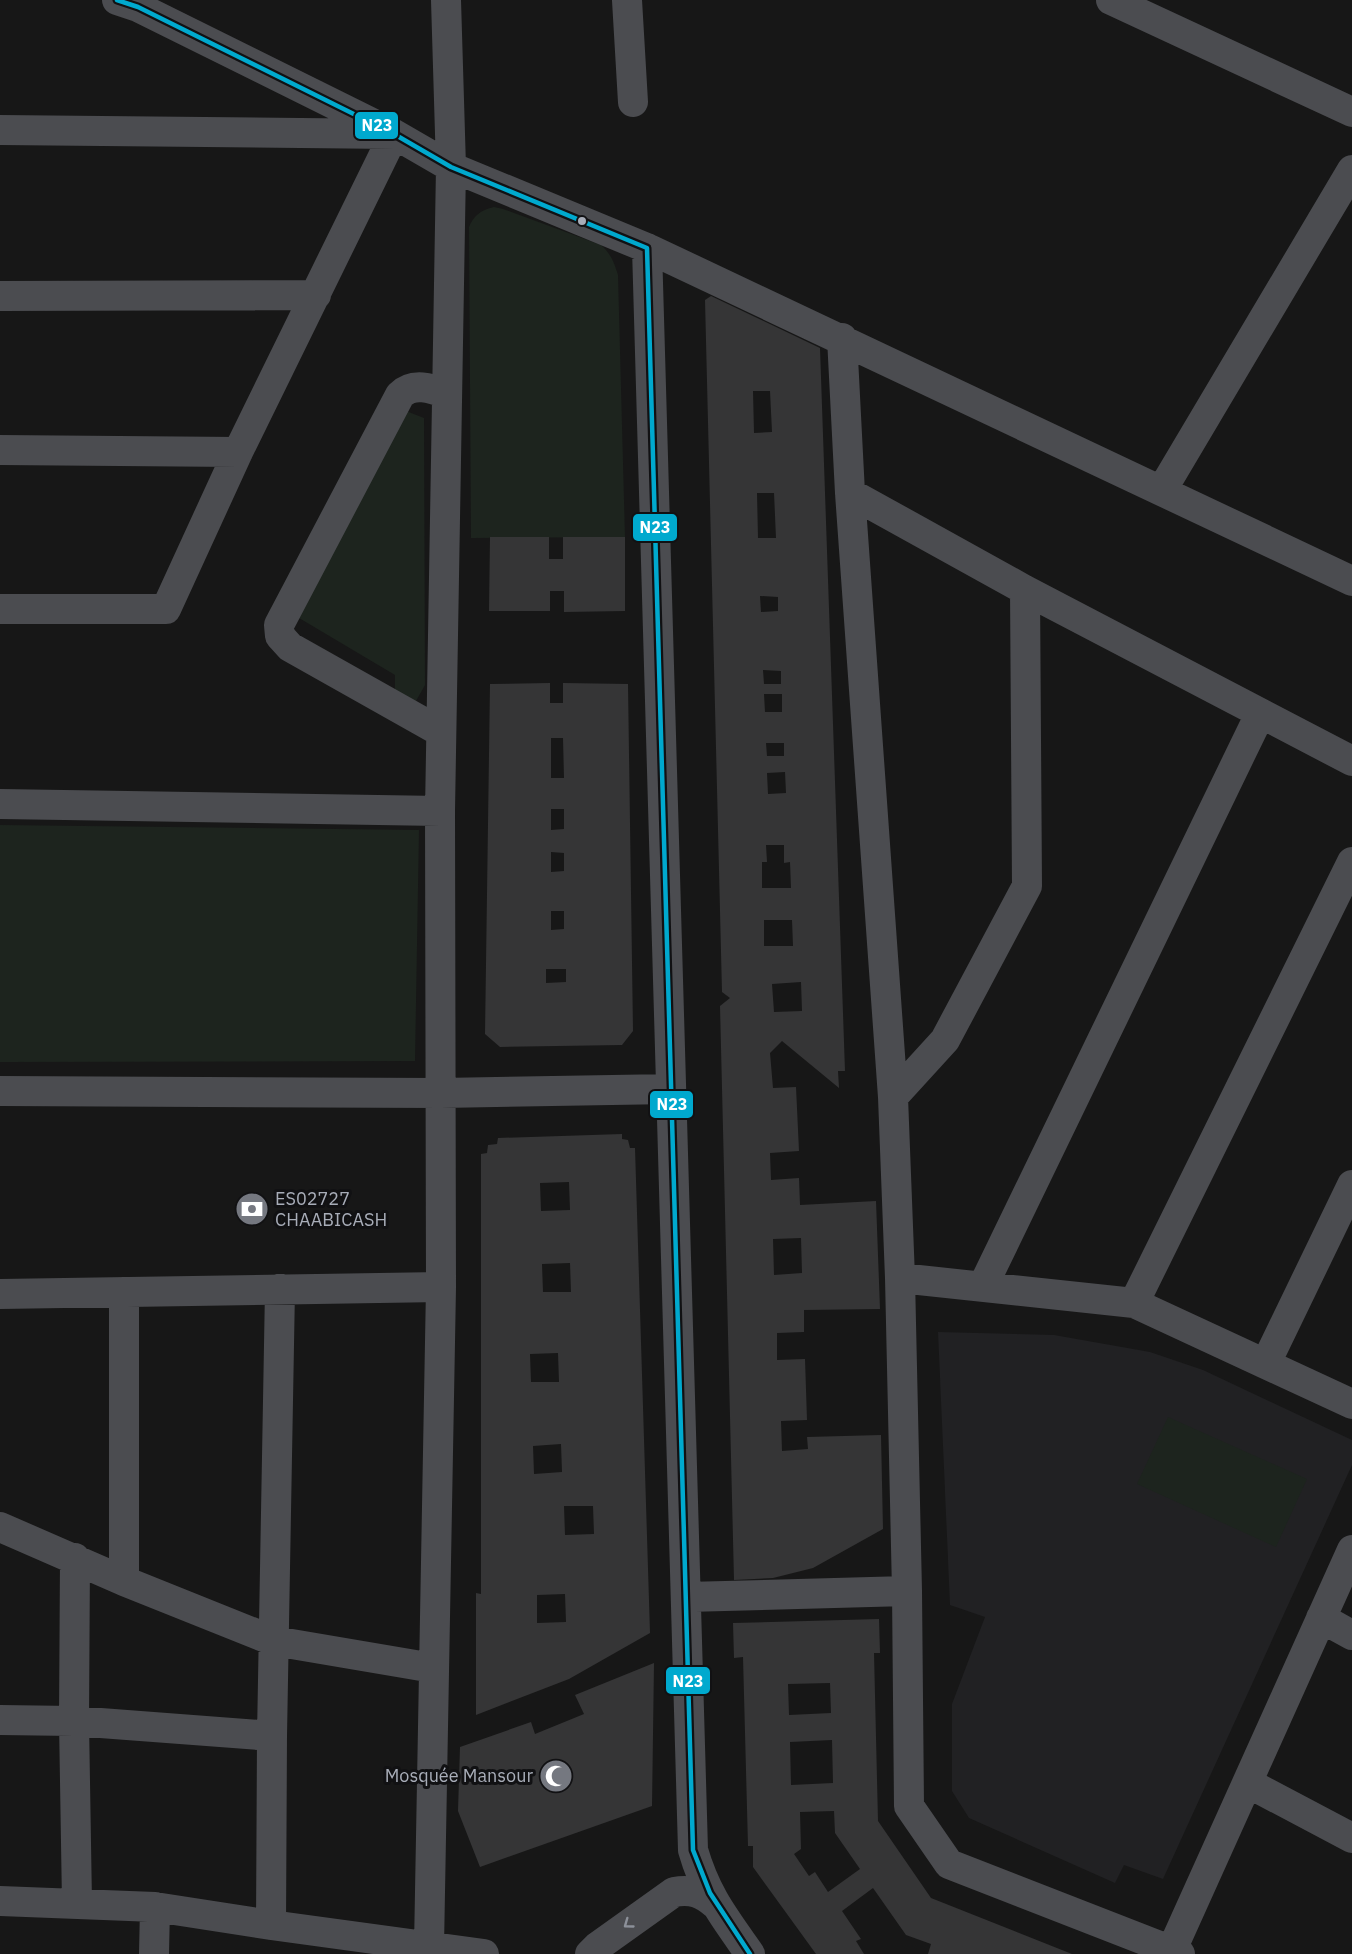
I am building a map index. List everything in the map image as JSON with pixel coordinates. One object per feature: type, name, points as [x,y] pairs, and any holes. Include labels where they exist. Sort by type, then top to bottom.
[{"type":"street","points":[[117,0],[138,7],[394,134],[451,167],[647,248],[842,338],[1352,581]]},
{"type":"street","points":[[429,1947],[441,1287],[440,811],[451,167],[446,0]]},
{"type":"street","points":[[627,0],[633,102]]},
{"type":"street","points":[[1117,1],[1352,112]]},
{"type":"street","points":[[0,130],[394,134]]},
{"type":"street","points":[[0,609],[166,609],[238,452],[394,134]]},
{"type":"street","points":[[1162,490],[1352,170]]},
{"type":"street","points":[[647,248],[693,1850],[688,1868],[681,1881],[665,1898]]},
{"type":"street","points":[[0,296],[316,295]]},
{"type":"street","points":[[842,338],[850,493],[893,1098],[900,1278],[909,1806],[949,1864],[1174,1953],[1352,1550]]},
{"type":"street","points":[[441,732],[290,647],[280,636],[279,626],[400,395],[406,389],[421,387],[447,394]]},
{"type":"street","points":[[0,450],[238,452]]},
{"type":"street","points":[[850,493],[1026,590],[1352,761]]},
{"type":"street","points":[[893,1098],[945,1040],[1028,886],[1026,590]]},
{"type":"street","points":[[983,1286],[1260,714]]},
{"type":"street","points":[[0,804],[440,811]]},
{"type":"street","points":[[1134,1303],[1352,862]]},
{"type":"street","points":[[0,1091],[441,1092],[671,1089]]},
{"type":"street","points":[[1266,1363],[1352,1185]]},
{"type":"street","points":[[900,1278],[1134,1303],[1352,1404]]},
{"type":"street","points":[[0,1294],[441,1287]]},
{"type":"street","points":[[271,1925],[280,1289]]},
{"type":"street","points":[[124,1292],[124,1581]]},
{"type":"street","points":[[0,1527],[124,1581],[274,1641],[433,1668]]},
{"type":"street","points":[[75,1558],[74,1721],[77,1904]]},
{"type":"street","points":[[686,1597],[907,1591]]},
{"type":"street","points":[[1321,1618],[1352,1635]]},
{"type":"street","points":[[0,1720],[74,1721],[272,1736]]},
{"type":"street","points":[[1248,1783],[1352,1838]]},
{"type":"street","points":[[693,1850],[706,1887],[715,1904],[750,1954]]},
{"type":"street","points":[[590,1952],[675,1892],[686,1890],[696,1892],[715,1904]]},
{"type":"street","points":[[0,1901],[155,1907],[484,1954]]},
{"type":"street","points":[[154,1954],[155,1907]]},
{"type":"shaded area","points":[[494,207],[601,245],[610,255],[615,266],[618,275],[625,537],[471,538],[469,227],[479,214]]},
{"type":"shaded area","points":[[401,409],[424,418],[425,685],[416,701],[408,701],[395,693],[395,675],[294,615]]},
{"type":"shaded area","points":[[0,825],[419,830],[415,1061],[0,1062]]},
{"type":"shaded area","points":[[938,1332],[1054,1335],[1150,1352],[1203,1370],[1352,1440],[1352,1465],[1163,1879],[1124,1865],[1115,1883],[969,1818],[952,1791],[952,1704],[985,1617],[950,1605]]},
{"type":"shaded area","points":[[1168,1417],[1307,1479],[1276,1547],[1137,1484]]},
{"type":"building","points":[[711,296],[820,348],[845,1071],[838,1071],[839,1088],[782,1041],[770,1053],[773,1088],[796,1087],[799,1151],[770,1153],[771,1180],[799,1178],[800,1205],[876,1201],[880,1309],[804,1310],[804,1332],[777,1333],[777,1360],[805,1359],[807,1420],[781,1421],[782,1451],[808,1449],[807,1437],[881,1435],[883,1529],[813,1568],[773,1578],[734,1580],[720,1006],[730,998],[722,992],[705,300]],"holes":[[[753,391],[770,391],[772,432],[754,433]],[[757,493],[774,493],[776,538],[758,538]],[[760,596],[778,597],[778,611],[761,612]],[[763,670],[781,671],[781,684],[764,684]],[[764,694],[782,694],[782,712],[765,712]],[[766,743],[784,743],[784,756],[767,756]],[[785,772],[786,793],[768,794],[767,773]],[[766,845],[784,845],[784,863],[790,862],[791,888],[762,888],[762,862],[767,862]],[[764,920],[792,920],[793,946],[764,946]],[[801,982],[802,1011],[774,1012],[772,984]],[[801,1238],[802,1273],[774,1275],[773,1239]]]},
{"type":"building","points":[[490,537],[549,537],[549,559],[563,559],[563,537],[625,537],[625,611],[564,612],[564,591],[550,591],[550,611],[489,611]]},
{"type":"building","points":[[550,683],[550,703],[563,703],[563,683],[628,684],[633,1031],[622,1045],[500,1047],[485,1034],[490,684]],"holes":[[[551,738],[563,738],[564,778],[551,778]],[[551,809],[564,809],[564,829],[551,830]],[[551,852],[564,853],[564,871],[551,872]],[[551,911],[564,911],[564,929],[551,930]],[[546,969],[566,969],[566,982],[546,983]]]},
{"type":"building","points":[[622,1134],[622,1139],[628,1140],[630,1148],[635,1148],[650,1633],[569,1679],[476,1715],[476,1593],[481,1594],[481,1154],[487,1153],[488,1145],[497,1144],[498,1138]],"holes":[[[569,1182],[570,1210],[541,1211],[540,1183]],[[570,1263],[571,1292],[543,1292],[542,1264]],[[558,1353],[559,1382],[531,1382],[530,1354]],[[561,1444],[562,1472],[534,1474],[533,1446]],[[564,1506],[593,1506],[594,1534],[565,1535]],[[565,1594],[566,1622],[537,1623],[537,1595]]]},
{"type":"building","points":[[879,1619],[880,1653],[874,1653],[878,1821],[931,1898],[1072,1954],[928,1954],[931,1944],[906,1935],[873,1888],[842,1911],[861,1939],[856,1941],[864,1954],[816,1954],[753,1867],[753,1846],[748,1846],[743,1657],[734,1658],[733,1623]],"holes":[[[830,1683],[831,1713],[789,1715],[788,1684]],[[832,1740],[833,1783],[791,1785],[790,1742]],[[834,1811],[835,1833],[860,1869],[828,1892],[815,1872],[809,1876],[794,1854],[801,1849],[800,1812]]]},
{"type":"building","name":"Mosquée Mansour","points":[[654,1663],[652,1806],[480,1867],[458,1811],[460,1747],[531,1722],[535,1734],[584,1714],[575,1695]]},
{"type":"transit line","name":"N23","points":[[117,0],[138,7],[394,134],[451,167],[647,248],[693,1850],[710,1893],[750,1954]]},
{"type":"place","name":"ES02727 CHAABICASH","points":[[252,1209]]},
{"type":"place","name":"Mosquée Mansour","points":[[556,1776]]}]
